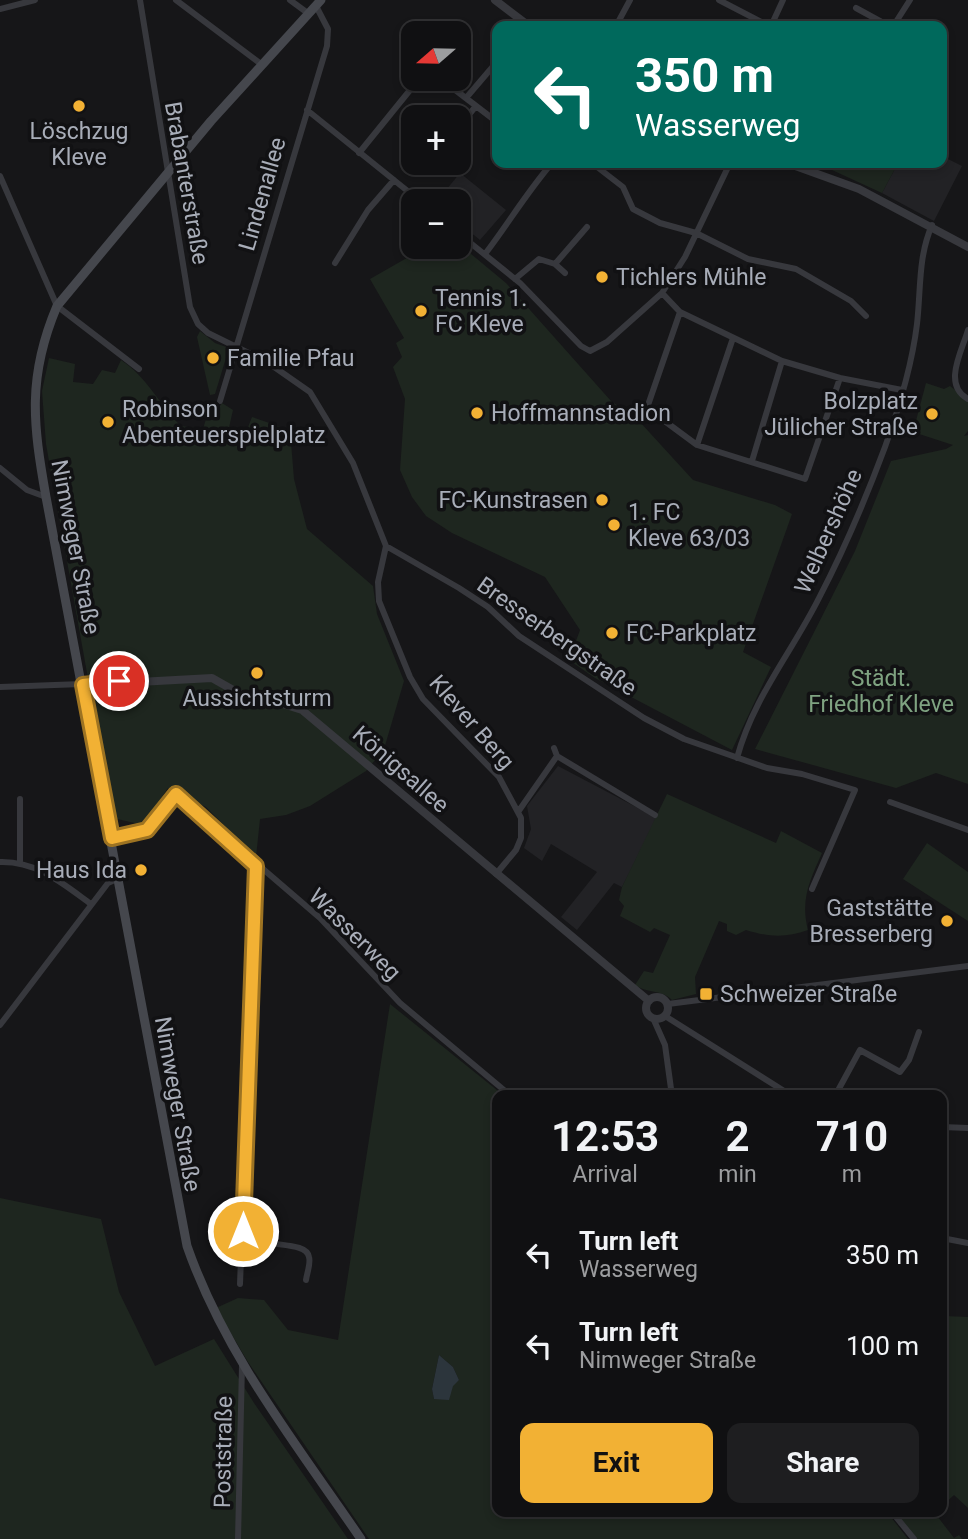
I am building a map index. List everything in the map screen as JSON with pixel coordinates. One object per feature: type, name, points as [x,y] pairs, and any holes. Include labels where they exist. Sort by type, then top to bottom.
[{"type":"main road","name":"Nimweger Straße","points":[[319,3],[261,64],[57,306],[46,332],[34,388],[36,443],[184,1234],[209,1306],[242,1365],[361,1539]]},
{"type":"street","points":[[0,9],[35,0]]},
{"type":"street","name":"Brabanterstraße","points":[[140,0],[190,307],[198,324],[208,333],[237,346]]},
{"type":"street","points":[[176,0],[261,64]]},
{"type":"street","points":[[290,0],[309,14]]},
{"type":"street","points":[[495,0],[522,21]]},
{"type":"street","points":[[618,21],[630,0]]},
{"type":"street","points":[[719,0],[760,21]]},
{"type":"street","points":[[772,21],[783,0]]},
{"type":"street","points":[[897,21],[910,0]]},
{"type":"street","name":"Lindenallee","points":[[219,401],[328,36],[319,3]]},
{"type":"street","points":[[856,8],[880,21]]},
{"type":"street","points":[[466,98],[492,68]]},
{"type":"street","points":[[359,153],[409,91]]},
{"type":"street","points":[[457,91],[492,118]]},
{"type":"street","points":[[471,112],[476,106]]},
{"type":"street","points":[[307,110],[405,189]]},
{"type":"street","points":[[485,254],[546,168]]},
{"type":"street","points":[[598,168],[623,187],[632,209],[660,223],[696,233],[748,259],[796,269],[851,301],[866,316]]},
{"type":"street","points":[[471,243],[515,279],[581,346],[590,351],[607,342],[662,293],[696,233],[728,168]]},
{"type":"street","points":[[801,168],[859,188],[932,225],[968,247]]},
{"type":"street","points":[[0,176],[57,306],[139,369]]},
{"type":"street","points":[[335,263],[368,209],[394,180]]},
{"type":"street","name":"Welbershöhe","points":[[737,758],[759,701],[819,600],[885,447],[902,390],[916,325],[922,248],[932,225]]},
{"type":"street","points":[[555,264],[587,227]]},
{"type":"street","points":[[515,279],[539,259],[555,264],[565,273]]},
{"type":"street","points":[[662,293],[680,312],[782,361],[840,378],[902,390]]},
{"type":"street","points":[[680,312],[647,408],[697,445],[805,479],[840,378]]},
{"type":"street","points":[[968,330],[953,378],[959,393],[968,398]]},
{"type":"street","points":[[697,445],[733,338]]},
{"type":"street","points":[[237,346],[293,379],[319,404],[353,463],[386,546]]},
{"type":"street","points":[[752,461],[782,361]]},
{"type":"street","points":[[0,467],[27,491],[46,497]]},
{"type":"street","name":"Bresserbergstraße","points":[[386,546],[459,588],[488,607],[519,636],[644,718],[684,739],[737,758],[855,790],[811,889]]},
{"type":"street","name":"Klever Berg","points":[[386,546],[378,582],[379,601],[411,677],[424,699],[499,777],[518,812],[523,829],[521,838],[516,850],[496,874]]},
{"type":"street","name":"Königsallee","points":[[83,685],[212,678],[249,699],[295,706],[312,717],[649,1001]]},
{"type":"street","points":[[0,687],[83,685]]},
{"type":"street","points":[[554,748],[557,756],[655,815]]},
{"type":"street","points":[[518,812],[557,756]]},
{"type":"street","name":"Wasserweg","points":[[112,838],[147,830],[176,794],[256,866],[320,918],[400,1003],[504,1090]]},
{"type":"street","points":[[20,799],[20,861]]},
{"type":"street","points":[[890,802],[968,830]]},
{"type":"street","points":[[0,862],[20,861],[51,875],[92,904]]},
{"type":"street","points":[[240,1284],[256,866]]},
{"type":"street","points":[[0,1025],[108,883],[119,878]]},
{"type":"street","points":[[671,1090],[665,1045],[653,1018],[647,1012],[649,1001],[661,998],[668,1004],[968,966]]},
{"type":"street","points":[[665,1016],[668,1004]]},
{"type":"street","points":[[653,1018],[665,1016],[782,1090]]},
{"type":"street","points":[[838,1090],[860,1051],[900,1072],[909,1060],[919,1032]]},
{"type":"street","points":[[947,1128],[968,1128]]},
{"type":"street","points":[[243,1231],[249,1239],[265,1244],[298,1246],[307,1251],[310,1258],[306,1280]]},
{"type":"street","points":[[947,1239],[968,1243]]},
{"type":"street","name":"Poststraße","points":[[238,1539],[242,1365]]},
{"type":"street","points":[[896,1517],[914,1539]]},
{"type":"shaded area","points":[[947,158],[962,166],[934,221],[882,193],[895,168],[947,168]]},
{"type":"shaded area","points":[[458,175],[462,175],[506,210],[480,240],[471,233],[471,189],[447,189]]},
{"type":"shaded area","points":[[558,766],[657,818],[622,887],[614,883],[577,930],[561,917],[597,872],[551,844],[542,861],[524,848],[531,829],[527,806]]},
{"type":"shaded area","points":[[439,1355],[453,1367],[459,1380],[453,1386],[449,1400],[434,1399],[432,1389]]},
{"type":"green space","points":[[833,168],[895,168],[882,193],[832,170]]},
{"type":"green space","name":"1. FC Kleve 63/03","points":[[471,254],[506,283],[611,401],[639,421],[693,480],[775,505],[792,514],[743,652],[771,667],[732,750],[595,678],[569,660],[580,630],[545,577],[452,533],[426,516],[412,497],[400,470],[405,399],[393,367],[402,357],[396,343],[404,338],[370,279],[405,259],[471,259]]},
{"type":"green space","points":[[200,331],[215,343],[229,348],[215,394],[210,395],[197,337]]},
{"type":"green space","points":[[49,358],[75,364],[73,382],[93,384],[102,370],[115,373],[121,360],[139,375],[181,426],[203,429],[208,412],[215,413],[222,403],[233,410],[228,432],[241,445],[252,417],[290,430],[294,479],[307,529],[373,586],[377,614],[404,681],[384,749],[366,771],[310,806],[286,815],[260,819],[256,857],[206,807],[168,788],[143,825],[113,818],[46,444],[42,391]]},
{"type":"green space","name":"Städt. Friedhof Kleve","points":[[926,383],[944,389],[950,386],[968,400],[968,431],[964,436],[968,435],[968,784],[936,773],[896,788],[755,749],[855,551],[891,461],[946,449],[953,445],[913,432]]},
{"type":"green space","points":[[667,794],[776,843],[781,831],[822,853],[810,881],[806,900],[808,930],[777,936],[746,930],[736,935],[727,931],[727,924],[719,921],[695,977],[696,994],[672,1000],[663,994],[635,985],[644,971],[653,973],[670,935],[654,928],[650,932],[620,916],[624,906],[619,900],[622,887]]},
{"type":"green space","points":[[927,843],[968,872],[968,921],[903,879]]},
{"type":"green space","points":[[390,1004],[497,1090],[492,1090],[492,1517],[891,1517],[908,1539],[369,1539],[248,1362],[216,1308],[238,1298],[264,1300],[288,1330],[338,1340]],"holes":[[[439,1355],[453,1367],[459,1380],[434,1399],[432,1389]]]},
{"type":"green space","points":[[0,1198],[101,1219],[119,1292],[155,1366],[214,1339],[254,1403],[348,1539],[0,1539]]},
{"type":"green space","points":[[947,1316],[968,1317],[968,1508],[954,1495],[947,1501]]},
{"type":"green space","points":[[899,1517],[938,1517],[954,1538],[959,1535],[962,1539],[916,1539]]},
{"type":"place","name":"Löschzug Kleve","points":[[79,106]]},
{"type":"place","name":"Tichlers Mühle","points":[[602,277]]},
{"type":"place","name":"Tennis 1. FC Kleve","points":[[421,311]]},
{"type":"place","name":"Familie Pfau","points":[[213,358]]},
{"type":"place","name":"Hoffmannstadion","points":[[477,413]]},
{"type":"place","name":"Bolzplatz Jülicher Straße","points":[[932,414]]},
{"type":"place","name":"Robinson Abenteuerspielplatz","points":[[108,422]]},
{"type":"place","name":"FC-Kunstrasen","points":[[602,500]]},
{"type":"place","name":"1. FC Kleve 63/03","points":[[614,525]]},
{"type":"place","name":"FC-Parkplatz","points":[[612,633]]},
{"type":"place","name":"Aussichtsturm","points":[[257,673]]},
{"type":"place","name":"Haus Ida","points":[[141,870]]},
{"type":"place","name":"Gaststätte Bresserberg","points":[[947,921]]},
{"type":"place","name":"Schweizer Straße","points":[[706,994]]},
{"type":"route","points":[[119,681],[83,685],[112,838],[147,830],[176,794],[256,866],[245,1097],[243,1231]]}]
